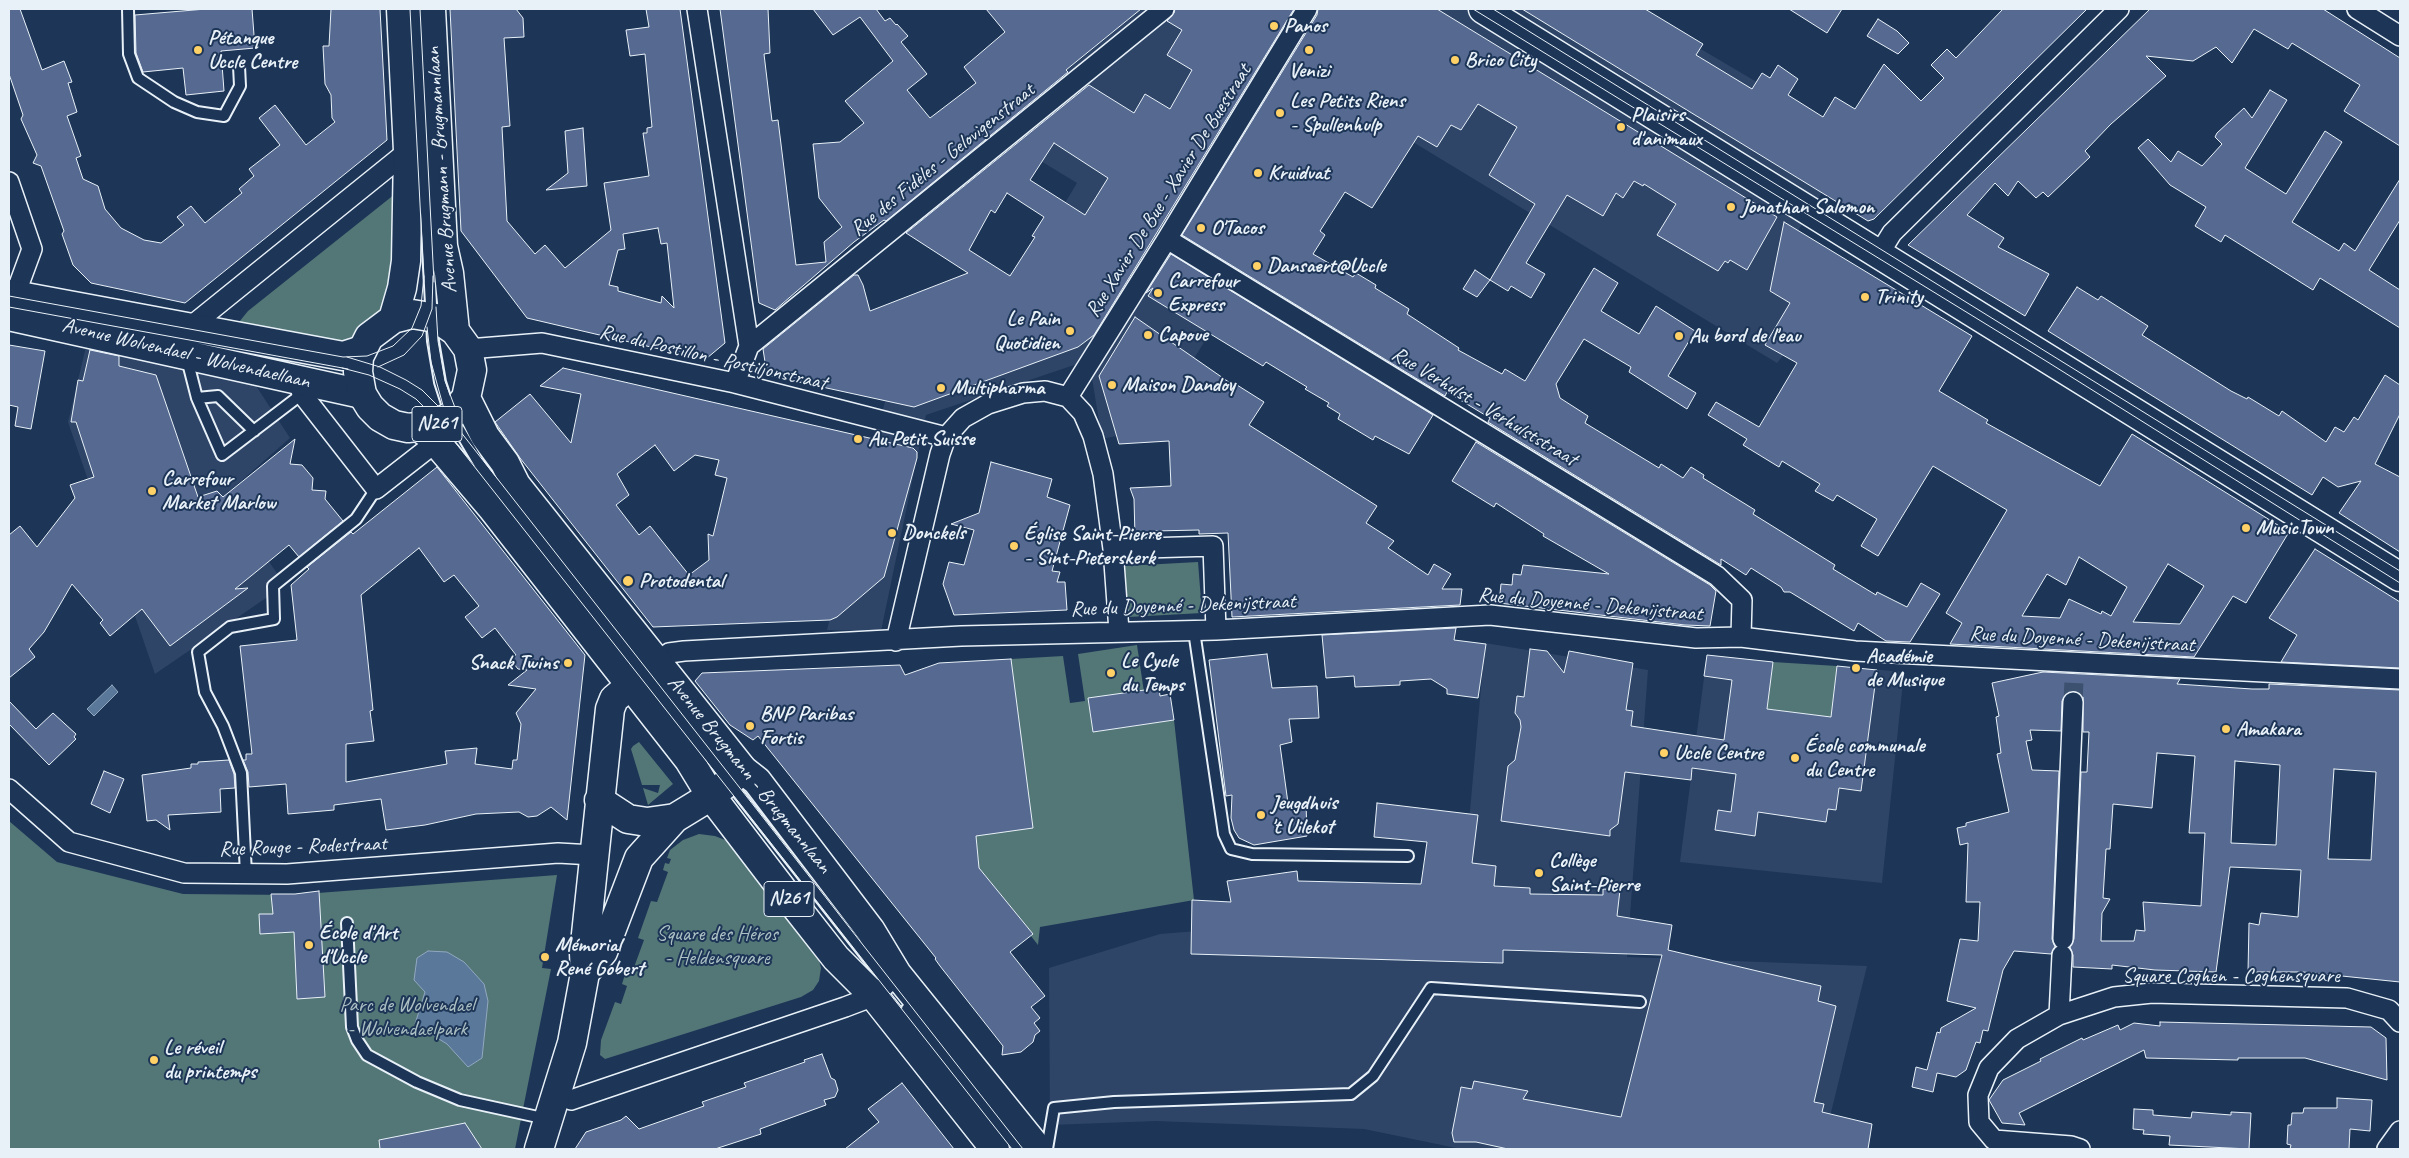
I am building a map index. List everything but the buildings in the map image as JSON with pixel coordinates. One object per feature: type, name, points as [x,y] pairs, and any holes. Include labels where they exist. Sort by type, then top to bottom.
[{"type":"main road","name":"Avenue Brugmann - Brugmannlaan","points":[[392,319],[402,288],[406,261],[408,151],[401,9]]},
{"type":"main road","name":"Avenue Brugmann - Brugmannlaan","points":[[428,436],[435,425],[459,407],[472,370],[461,340],[443,246],[431,9]]},
{"type":"main road","points":[[1483,9],[2400,577]]},
{"type":"main road","name":"Avenue Wolvendael - Wolvendaellaan","points":[[10,305],[187,341],[343,356],[362,350]]},
{"type":"main road","name":"Avenue Brugmann - Brugmannlaan","points":[[461,340],[432,317],[412,314],[392,319],[374,331],[362,350],[358,372],[362,394],[375,412],[387,422],[428,436],[644,673],[689,760],[727,782],[757,781],[871,931],[890,988],[995,1149]]},
{"type":"main road","name":"Avenue Wolvendael - Wolvendaellaan","points":[[187,341],[300,387],[362,394]]},
{"type":"main road","name":"Avenue Brugmann - Brugmannlaan","points":[[459,407],[485,436],[505,463],[516,485],[644,673],[727,782],[836,958],[890,988],[1035,1149]]},
{"type":"main road","points":[[539,1149],[572,1043],[586,973],[584,952],[610,709],[614,699],[644,673]]},
{"type":"main road","points":[[586,973],[603,952],[639,858],[675,818],[727,782]]},
{"type":"main road","points":[[599,800],[628,819],[647,822],[675,818]]},
{"type":"street","points":[[697,9],[749,346],[735,383]]},
{"type":"street","name":"Rue des Fidèles - Gelovigenstraat","points":[[749,346],[1164,9]]},
{"type":"street","name":"Rue Xavier De Bue - Xavier De Buestraat","points":[[1068,397],[1307,9]]},
{"type":"street","points":[[1879,254],[1892,233],[2119,9]]},
{"type":"street","points":[[2356,9],[2400,36]]},
{"type":"street","points":[[187,341],[408,151]]},
{"type":"street","points":[[9,182],[32,248],[10,305]]},
{"type":"street","name":"Rue Verhulst - Verhulststraat","points":[[1167,239],[1716,576],[1742,600],[1741,637]]},
{"type":"street","name":"Rue du Postillon - Postiljonstraat","points":[[461,340],[542,342],[735,383],[946,437]]},
{"type":"street","points":[[300,387],[376,489],[428,436]]},
{"type":"street","points":[[896,641],[940,454],[946,437],[963,418],[988,404],[1022,393],[1045,390],[1068,397],[1083,413],[1093,436],[1103,474],[1113,549],[1119,631]]},
{"type":"street","points":[[1113,549],[1212,546],[1216,630]]},
{"type":"street","name":"Rue du Doyenné - Dekenijstraat","points":[[644,673],[673,651],[1119,631],[1216,630],[1490,615],[1710,639],[1741,637],[1856,651],[2074,671],[2400,679]]},
{"type":"street","points":[[2058,1015],[2072,702]]},
{"type":"street","name":"Rue Rouge - Rodestraat","points":[[9,789],[69,842],[184,873],[287,874],[558,853],[593,855]]},
{"type":"street","points":[[553,1107],[890,988]]},
{"type":"street","name":"Square Coghen - Coghensquare","points":[[2080,1149],[2071,1146],[1994,1140],[1979,1122],[1978,1095],[1989,1068],[2017,1039],[2058,1015],[2114,997],[2152,993],[2347,998],[2389,1010],[2400,1022]]},
{"type":"street","points":[[2387,1149],[2400,1131]]},
{"type":"lane","points":[[128,9],[129,54],[138,78],[174,102],[197,112],[224,116],[240,86],[238,66]]},
{"type":"lane","name":"Avenue Brugmann - Brugmannlaan","points":[[415,9],[429,276],[436,362],[459,407]]},
{"type":"lane","points":[[187,341],[197,398],[222,455],[254,431],[300,387]]},
{"type":"lane","points":[[197,398],[218,396],[254,431]]},
{"type":"lane","points":[[246,874],[242,774],[223,726],[205,692],[198,652],[230,627],[274,620],[273,586],[356,519],[376,489]]},
{"type":"lane","points":[[1194,630],[1224,834],[1231,849],[1252,854],[1408,856]]},
{"type":"lane","points":[[347,923],[352,1026],[357,1040],[367,1055],[417,1082],[460,1100],[553,1107]]},
{"type":"lane","points":[[1035,1149],[1054,1108],[1114,1102],[1352,1094],[1373,1076],[1430,988],[1640,1002]]},
{"type":"shaded area","points":[[1141,9],[1633,9],[1855,140],[1794,237],[1854,267],[1777,363],[1352,105],[1150,429],[1102,439],[1089,360],[926,415],[881,631],[827,630],[907,315],[1027,266],[1077,183],[993,132]]},
{"type":"shaded area","points":[[88,338],[249,375],[290,438],[224,496],[285,585],[155,674],[68,422]]},
{"type":"shaded area","name":"Collège Saint-Pierre","points":[[1485,643],[1648,670],[1627,957],[1867,966],[1822,1149],[1461,1149],[1364,1129],[1156,1121],[1050,1125],[1049,968],[1160,934],[1420,913],[1468,833]]},
{"type":"shaded area","name":"École communale du Centre","points":[[1707,655],[1773,662],[1770,687],[1830,716],[1837,666],[1904,672],[1882,883],[1680,862]]},
{"type":"shaded area","points":[[112,685],[118,692],[94,716],[87,709]]},
{"type":"shaded area","points":[[428,951],[447,952],[464,962],[484,984],[488,1001],[482,1058],[468,1067],[447,1044],[415,1024],[425,992],[414,980],[417,958]]},
{"type":"green space","points":[[400,190],[400,260],[381,315],[354,343],[339,347],[235,327],[248,311]]},
{"type":"green space","points":[[1198,562],[1202,613],[1110,618],[1106,567]]},
{"type":"green space","points":[[1137,645],[1144,692],[1088,698],[1093,732],[1174,720],[1194,900],[1040,927],[1038,945],[1031,936],[1033,934],[979,868],[967,746],[1011,659],[1063,656],[1070,703],[1085,701],[1078,654]]},
{"type":"green space","points":[[1773,662],[1837,666],[1831,717],[1767,709]]},
{"type":"green space","points":[[639,742],[673,784],[648,805],[643,788],[658,793],[660,785],[642,785],[631,749]]},
{"type":"green space","name":"Parc de Wolvendael - Wolvendaelpark","points":[[9,821],[57,862],[183,894],[291,895],[557,875],[542,968],[551,969],[515,1149],[9,1149]]},
{"type":"green space","name":"Square des Héros - Heldensquare","points":[[699,834],[715,836],[725,840],[771,894],[818,956],[821,968],[819,981],[813,990],[801,997],[605,1059],[600,1055],[601,1040],[615,1002],[621,1004],[627,986],[622,984],[627,968],[633,970],[644,940],[638,938],[651,901],[657,902],[668,872],[663,870],[665,863],[669,864],[671,859],[667,858],[670,850],[683,840]]},
{"type":"tunnel","points":[[2073,702],[2074,680]]},
{"type":"tram line","points":[[410,9],[424,282]]},
{"type":"tram line","points":[[420,9],[434,282]]},
{"type":"tram line","points":[[1473,9],[2046,361],[2400,583]]},
{"type":"tram line","points":[[1493,9],[2400,571]]},
{"type":"tram line","points":[[9,296],[343,357],[367,356],[393,346],[412,328],[421,306],[424,276]]},
{"type":"tram line","points":[[378,367],[404,355],[422,336],[432,309],[433,276]]},
{"type":"tram line","points":[[9,307],[348,369]]},
{"type":"tram line","points":[[436,307],[438,341],[445,381],[462,426]]},
{"type":"tram line","points":[[427,327],[431,362],[444,409]]},
{"type":"tram line","points":[[347,357],[380,367],[406,380],[422,390],[449,417],[1023,1149]]},
{"type":"tram line","points":[[342,368],[369,375],[400,389],[416,399],[440,423],[1012,1149]]},
{"type":"place","name":"Panos","points":[[1274,26]]},
{"type":"place","name":"Pétanque Uccle Centre","points":[[198,50]]},
{"type":"place","name":"Venizi","points":[[1309,50]]},
{"type":"place","name":"Brico City","points":[[1455,60]]},
{"type":"place","name":"Les Petits Riens - Spullenhulp","points":[[1280,113]]},
{"type":"place","name":"Plaisirs d'animaux","points":[[1621,127]]},
{"type":"place","name":"Kruidvat","points":[[1258,173]]},
{"type":"place","name":"Jonathan Salomon","points":[[1731,207]]},
{"type":"place","name":"O'Tacos","points":[[1201,228]]},
{"type":"place","name":"Dansaert@Uccle","points":[[1257,266]]},
{"type":"place","name":"Carrefour Express","points":[[1158,293]]},
{"type":"place","name":"Trinity","points":[[1865,297]]},
{"type":"place","name":"Le Pain Quotidien","points":[[1070,331]]},
{"type":"place","name":"Capoue","points":[[1148,335]]},
{"type":"place","name":"Au bord de l'eau","points":[[1679,336]]},
{"type":"place","name":"Maison Dandoy","points":[[1112,385]]},
{"type":"place","name":"Multipharma","points":[[941,388]]},
{"type":"place","name":"Au Petit Suisse","points":[[858,439]]},
{"type":"place","name":"Carrefour Market Marlow","points":[[152,491]]},
{"type":"place","name":"MusicTown","points":[[2246,528]]},
{"type":"place","name":"Donckels","points":[[892,533]]},
{"type":"place","name":"Église Saint-Pierre - Sint-Pieterskerk","points":[[1014,546]]},
{"type":"place","name":"Protodental","points":[[628,581]]},
{"type":"place","name":"Snack Twins","points":[[568,663]]},
{"type":"place","name":"Académie de Musique","points":[[1856,668]]},
{"type":"place","name":"Le Cycle du Temps","points":[[1111,673]]},
{"type":"place","name":"BNP Paribas Fortis","points":[[750,726]]},
{"type":"place","name":"Amakara","points":[[2226,729]]},
{"type":"place","name":"Uccle Centre","points":[[1664,753]]},
{"type":"place","name":"École communale du Centre","points":[[1795,758]]},
{"type":"place","name":"Jeugdhuis 't Uilekot","points":[[1261,815]]},
{"type":"place","name":"Collège Saint-Pierre","points":[[1539,873]]},
{"type":"place","name":"École d'Art d'Uccle","points":[[309,945]]},
{"type":"place","name":"Mémorial René Gobert","points":[[545,957]]},
{"type":"place","name":"Le réveil du printemps","points":[[154,1060]]}]
